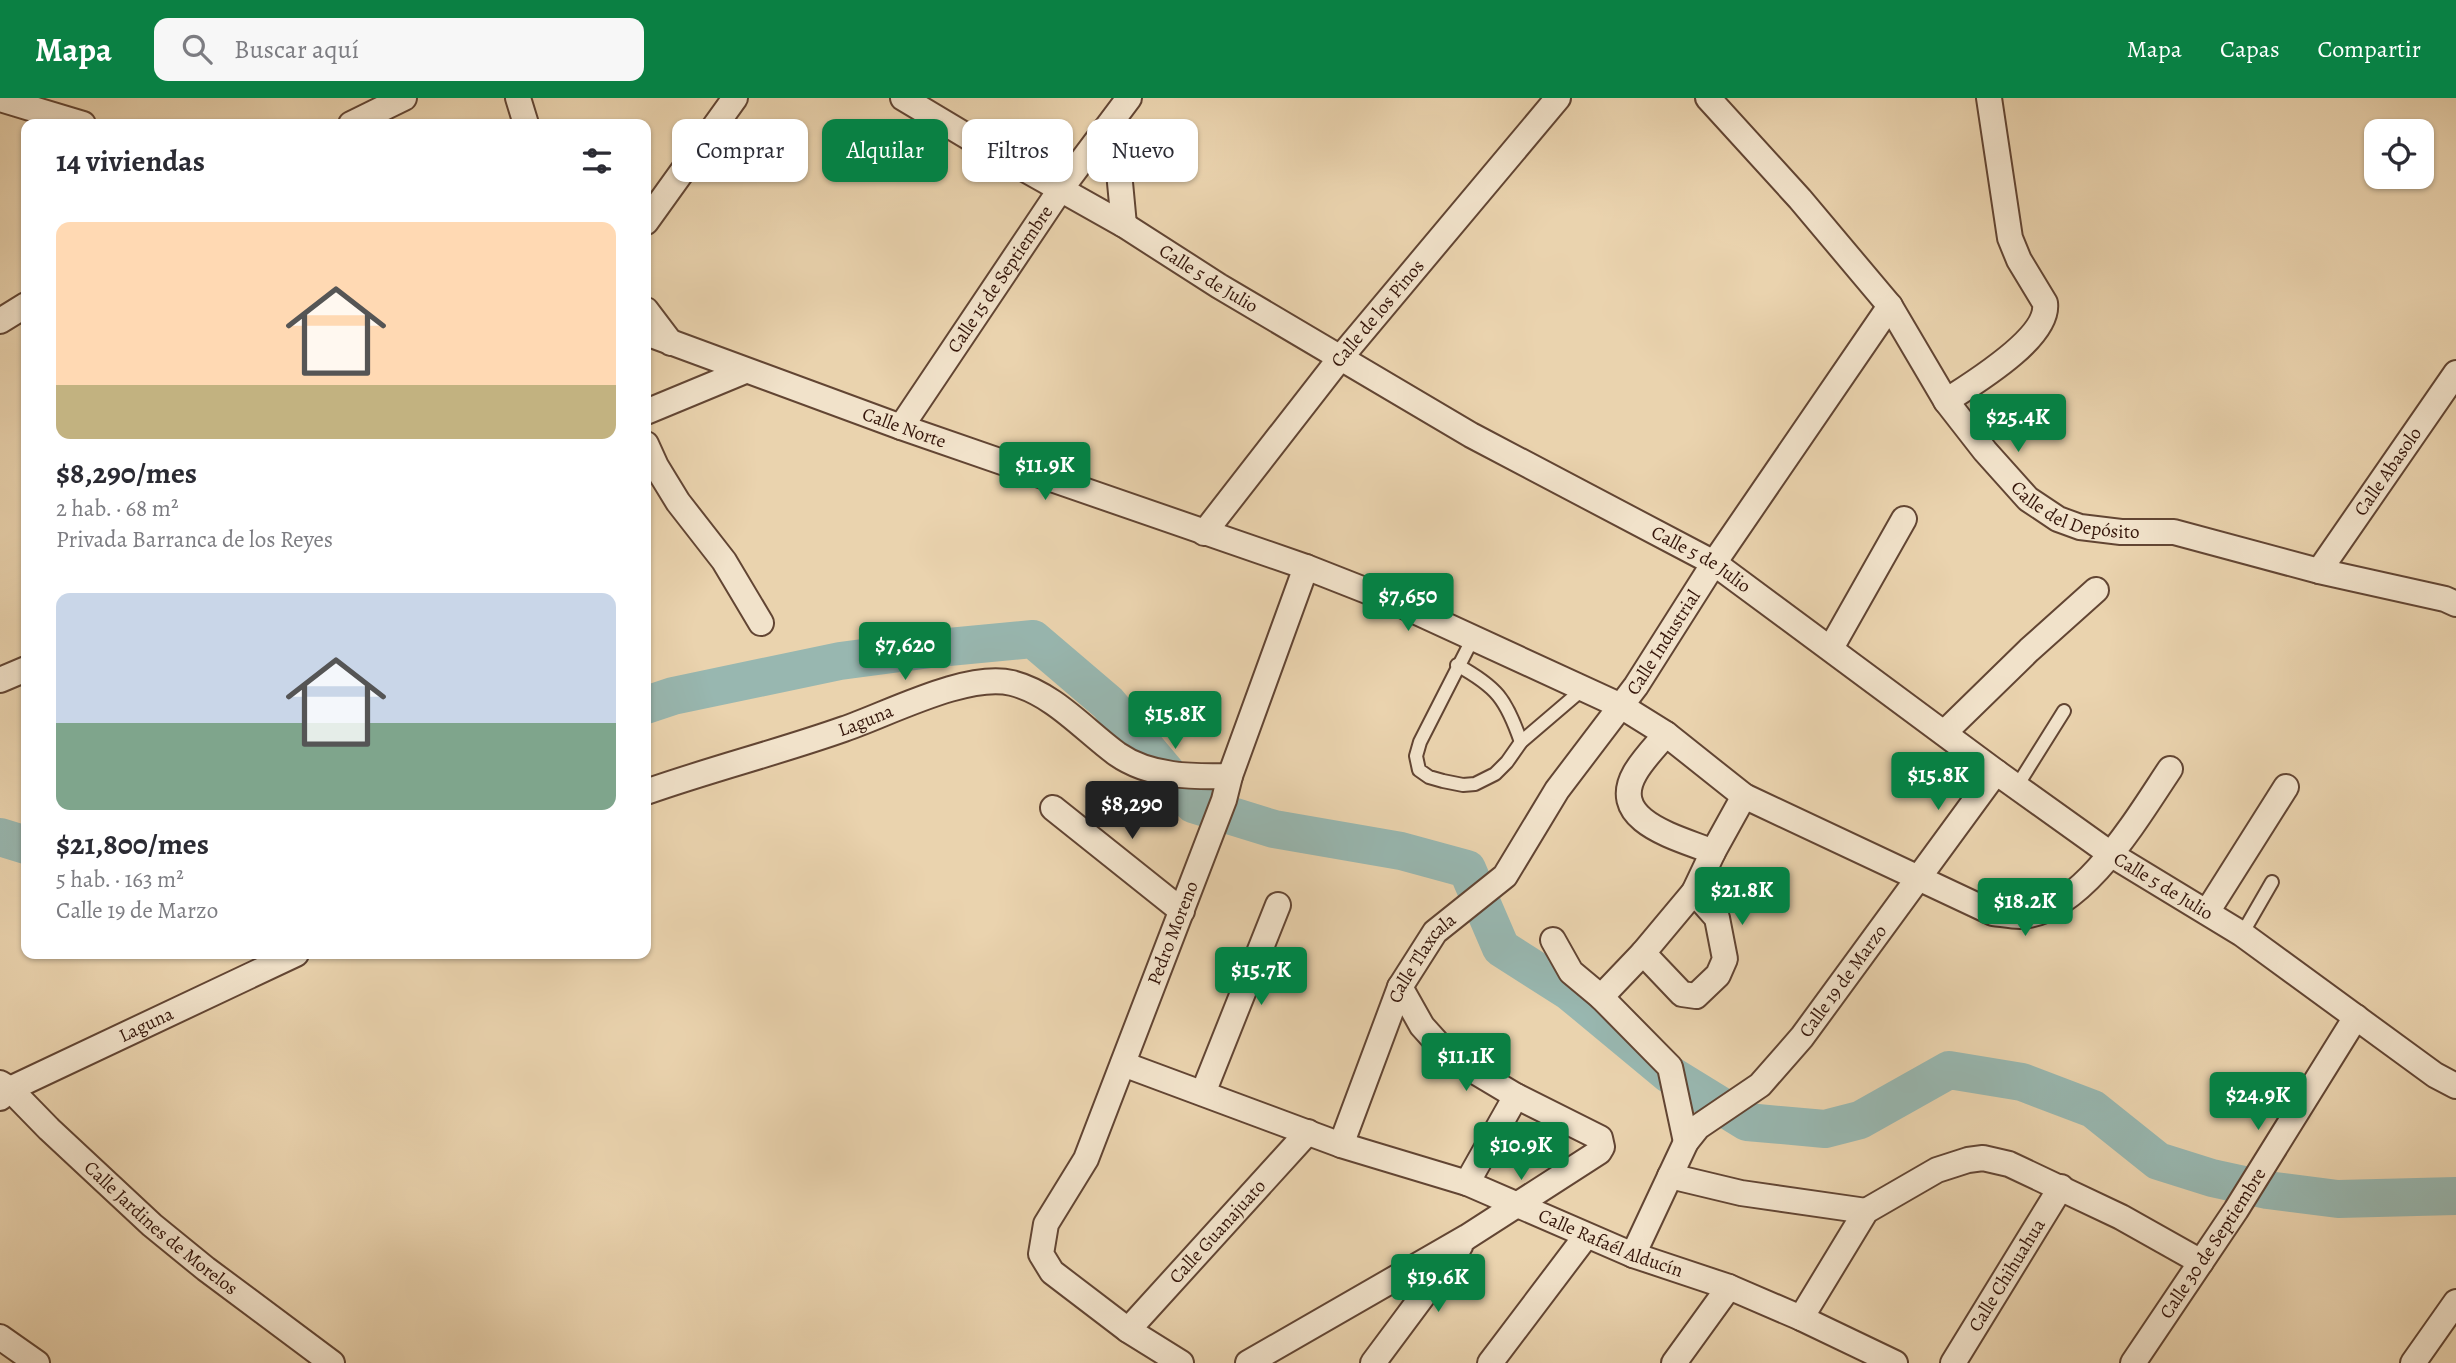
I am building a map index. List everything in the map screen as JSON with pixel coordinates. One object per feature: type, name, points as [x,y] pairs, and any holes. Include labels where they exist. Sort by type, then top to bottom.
[{"type":"street","points":[[361,119],[404,98]]},
{"type":"street","points":[[518,98],[524,119]]},
{"type":"street","points":[[651,215],[735,98]]},
{"type":"street","name":"Calle 5 de Julio","points":[[903,98],[1124,225],[1219,286],[1471,435],[1714,563],[2112,855],[2242,934],[2435,1074],[2456,1086]]},
{"type":"street","name":"Calle 15 de Septiembre","points":[[1114,119],[1129,98]]},
{"type":"street","name":"Calle de los Pinos","points":[[1204,533],[1341,357],[1558,98]]},
{"type":"street","name":"Calle del Depósito","points":[[1708,98],[1800,198],[1890,306],[1946,401],[1985,451],[2028,499],[2058,520],[2080,527],[2122,532],[2174,532],[2319,571],[2445,599],[2456,604]]},
{"type":"street","points":[[1946,401],[2007,360],[2042,321],[2046,311],[2045,303],[2019,260],[2010,238],[1989,98]]},
{"type":"street","points":[[0,99],[66,119]]},
{"type":"street","name":"Calle 15 de Septiembre","points":[[901,427],[1060,190],[1087,154]]},
{"type":"street","points":[[1120,182],[1124,225]]},
{"type":"street","name":"Calle Industrial","points":[[1505,876],[1557,790],[1622,706],[1714,563],[1890,306]]},
{"type":"street","points":[[0,321],[21,308]]},
{"type":"street","points":[[651,317],[671,343]]},
{"type":"street","name":"Calle Norte","points":[[651,335],[901,427],[1306,567],[1395,602],[1622,706],[1666,734],[1744,796],[1917,879]]},
{"type":"street","points":[[651,410],[745,370]]},
{"type":"street","name":"Calle Abasolo","points":[[2319,571],[2456,373]]},
{"type":"street","points":[[651,455],[678,502],[724,561],[761,623]]},
{"type":"street","points":[[1831,648],[1905,519]]},
{"type":"street","name":"Pedro Moreno","points":[[1128,1331],[1052,1272],[1041,1254],[1046,1224],[1086,1159],[1210,837],[1306,567]]},
{"type":"street","points":[[1945,732],[2029,650],[2096,590]]},
{"type":"street","points":[[0,680],[21,671]]},
{"type":"street","name":"Laguna","points":[[651,790],[843,730],[951,690],[993,680],[1027,689],[1048,699],[1119,755],[1146,768],[1197,777],[1227,788]]},
{"type":"street","points":[[1666,734],[1635,773],[1629,790],[1630,806],[1647,824],[1713,852]]},
{"type":"street","points":[[1917,879],[1993,913],[2022,916],[2050,908],[2075,891],[2112,855],[2170,769]]},
{"type":"street","name":"Calle 19 de Marzo","points":[[1689,1131],[1760,1086],[1802,1037],[1917,879],[2007,779]]},
{"type":"street","points":[[2207,912],[2286,787]]},
{"type":"street","points":[[1601,997],[1643,953],[1694,892],[1744,796]]},
{"type":"street","points":[[1053,808],[1182,911]]},
{"type":"street","name":"Calle Tlaxcala","points":[[1341,1144],[1400,987],[1435,932],[1505,876]]},
{"type":"street","points":[[1643,953],[1682,994],[1688,996],[1696,996],[1718,975],[1725,959],[1717,918],[1694,892]]},
{"type":"street","points":[[1203,1093],[1278,905]]},
{"type":"street","points":[[1553,940],[1571,972],[1601,997],[1670,1068],[1689,1131],[1633,1255]]},
{"type":"street","name":"Laguna","points":[[3,1090],[285,959]]},
{"type":"street","points":[[1248,1363],[1467,1237],[1599,1152],[1602,1142],[1600,1138],[1516,1096],[1449,1056],[1422,1026],[1400,987]]},
{"type":"street","name":"Calle 30 de Septiembre","points":[[2133,1363],[2236,1210],[2356,1017]]},
{"type":"street","name":"Calle Rafaél Alducín","points":[[1123,1064],[1341,1144],[1467,1184],[1633,1255],[1729,1287],[1801,1318],[1878,1360]]},
{"type":"street","name":"Calle Jardines de Morelos","points":[[3,1090],[152,1225],[332,1363]]},
{"type":"street","points":[[1467,1184],[1516,1096]]},
{"type":"street","name":"Calle Guanajuato","points":[[1128,1331],[1308,1132]]},
{"type":"street","points":[[1801,1318],[1866,1211],[1937,1170],[1968,1160],[1983,1158],[2009,1164],[2143,1228],[2201,1262]]},
{"type":"street","points":[[1670,1176],[1741,1193],[1866,1211]]},
{"type":"street","name":"Calle Chihuahua","points":[[1952,1363],[2061,1187]]},
{"type":"street","points":[[1490,1363],[1586,1236]]},
{"type":"street","points":[[1373,1363],[1467,1237]]},
{"type":"street","points":[[1674,1363],[1729,1287]]},
{"type":"street","points":[[2413,1363],[2456,1302]]},
{"type":"street","points":[[1128,1331],[1181,1363]]},
{"type":"street","points":[[0,1337],[37,1363]]},
{"type":"lane","points":[[1473,638],[1420,742],[1416,756],[1419,770],[1429,777],[1463,785],[1475,784],[1495,774],[1521,742],[1583,689]]},
{"type":"lane","points":[[1457,665],[1494,689],[1505,703],[1521,742]]},
{"type":"lane","points":[[2007,779],[2064,711]]},
{"type":"lane","points":[[2242,934],[2272,883]]},
{"type":"waterway","points":[[651,703],[673,696],[840,661],[1033,639],[1108,703],[1193,804],[1274,829],[1401,851],[1467,869],[1501,948],[1570,992],[1669,1074],[1747,1122],[1825,1129],[1860,1120],[1949,1070],[2022,1082],[2093,1109],[2158,1161],[2212,1178],[2267,1190],[2338,1199],[2456,1196]]},
{"type":"waterway","points":[[0,837],[21,843]]}]
